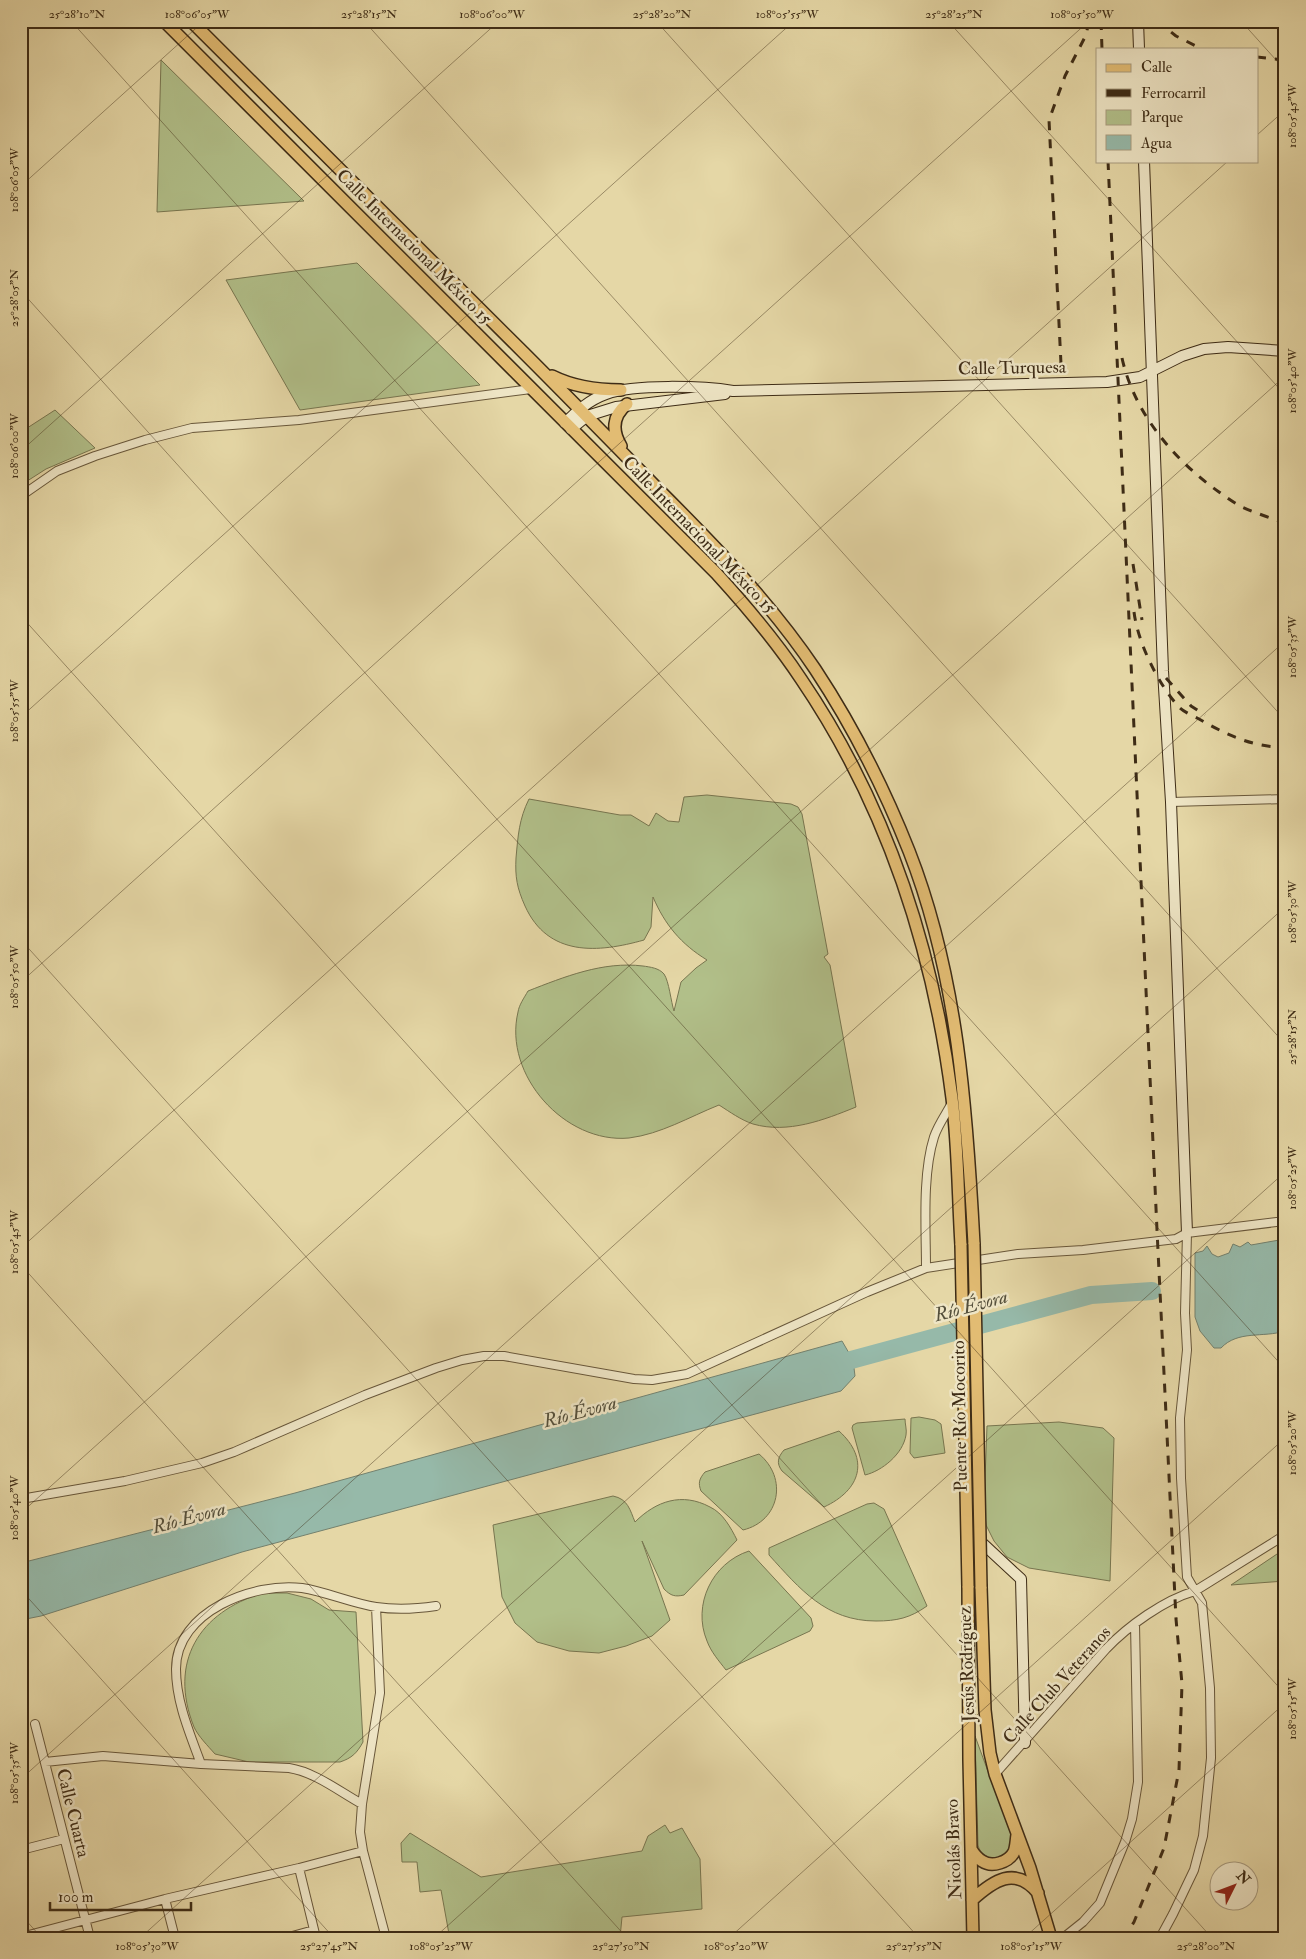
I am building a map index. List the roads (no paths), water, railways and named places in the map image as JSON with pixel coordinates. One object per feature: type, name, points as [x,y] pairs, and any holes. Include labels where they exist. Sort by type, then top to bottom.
[{"type":"main road","name":"Calle Internacional México 15","points":[[164,21],[716,573],[754,616],[802,680],[840,743],[880,823],[918,927],[939,1012],[953,1100],[961,1245]]},
{"type":"main road","name":"Calle Internacional México 15","points":[[191,21],[584,412],[739,572],[816,671],[854,736],[900,828],[917,874],[934,931],[954,1022],[965,1104],[974,1244]]},
{"type":"main road","points":[[544,373],[581,387],[621,390]]},
{"type":"main road","points":[[627,404],[616,416],[614,424],[615,434],[632,462]]},
{"type":"main road","name":"Puente Río Mocorito","points":[[974,1244],[981,1587]]},
{"type":"main road","name":"Puente Río Mocorito","points":[[961,1245],[968,1586],[969,1760]]},
{"type":"main road","name":"Jesús Rodríguez","points":[[981,1587],[984,1710],[988,1740],[995,1774],[1039,1894],[1051,1938]]},
{"type":"main road","name":"Nicolás Bravo","points":[[969,1760],[973,1938]]},
{"type":"main road","points":[[971,1849],[982,1862],[988,1864],[1001,1863],[1014,1852],[1017,1833]]},
{"type":"main road","points":[[972,1900],[995,1882],[1011,1878],[1026,1882],[1039,1894]]},
{"type":"street","points":[[1138,21],[1139,48]]},
{"type":"street","points":[[1144,162],[1187,1233],[1185,1313],[1187,1350],[1180,1418],[1181,1478],[1187,1577],[1202,1603],[1210,1688],[1211,1743],[1203,1836],[1194,1870],[1160,1938]]},
{"type":"street","name":"Calle Turquesa","points":[[568,426],[584,412],[594,399],[621,390],[694,387],[733,391],[1107,382],[1128,380],[1153,372],[1182,356],[1204,349],[1228,347],[1285,351]]},
{"type":"street","points":[[21,496],[57,472],[95,456],[145,440],[192,428],[299,420],[531,388]]},
{"type":"street","name":"Calle Turquesa","points":[[584,412],[627,404],[720,395],[733,391]]},
{"type":"street","points":[[1171,802],[1285,799]]},
{"type":"street","points":[[926,1268],[926,1211],[930,1152],[934,1135],[953,1100]]},
{"type":"street","points":[[21,1499],[125,1481],[234,1452],[407,1378],[462,1360],[484,1356],[504,1356],[634,1379],[652,1380],[687,1374],[867,1292],[926,1268],[1018,1254],[1083,1250],[1176,1239],[1187,1233],[1285,1221]]},
{"type":"street","name":"Calle Club Veteranos","points":[[995,1774],[1025,1743],[1106,1649],[1135,1624],[1180,1596],[1195,1591],[1285,1535]]},
{"type":"street","points":[[980,1541],[1021,1579],[1025,1743]]},
{"type":"street","points":[[201,1764],[181,1705],[177,1686],[177,1656],[181,1645],[196,1624],[220,1604],[270,1587],[304,1588],[376,1607],[404,1609],[436,1606]]},
{"type":"street","points":[[376,1607],[380,1693],[362,1804],[360,1832],[363,1851],[386,1938]]},
{"type":"street","points":[[1063,1938],[1083,1922],[1100,1903],[1125,1842],[1132,1819],[1138,1782],[1135,1624]]},
{"type":"street","name":"Calle Cuarta","points":[[35,1724],[90,1938]]},
{"type":"street","points":[[45,1762],[103,1756],[298,1770],[362,1804]]},
{"type":"street","points":[[21,1850],[64,1839]]},
{"type":"street","points":[[21,1937],[165,1899],[363,1851]]},
{"type":"street","points":[[285,1938],[315,1934],[299,1868]]},
{"type":"street","points":[[165,1899],[175,1938]]},
{"type":"water","points":[[1285,1239],[1285,1331],[1243,1337],[1228,1342],[1221,1348],[1214,1348],[1200,1331],[1195,1317],[1195,1253],[1203,1251],[1207,1246],[1212,1254],[1218,1257],[1229,1253],[1233,1244],[1240,1247],[1248,1242],[1251,1245]]},
{"type":"water","name":"Río Évora","points":[[842,1341],[853,1360],[855,1376],[841,1391],[242,1552],[41,1616],[21,1620],[21,1563],[295,1493]]},
{"type":"waterway","name":"Río Évora","points":[[829,1366],[1091,1295],[1152,1291]]},
{"type":"railway","points":[[1061,364],[1049,120],[1065,76],[1086,35],[1089,21]]},
{"type":"railway","points":[[1101,21],[1102,48]]},
{"type":"railway","points":[[1157,21],[1176,36],[1200,48]]},
{"type":"railway","points":[[1258,57],[1285,60]]},
{"type":"railway","points":[[1108,162],[1157,1230],[1176,1619],[1182,1684],[1179,1770],[1164,1848],[1134,1922],[1124,1938]]},
{"type":"railway","points":[[1122,358],[1136,398],[1158,434],[1172,450],[1202,479],[1236,504],[1285,523]]},
{"type":"railway","points":[[1133,564],[1142,620]]},
{"type":"railway","points":[[1134,612],[1144,650],[1164,687],[1179,707],[1229,735],[1251,743],[1285,747]]},
{"type":"railway","points":[[1166,678],[1191,706],[1205,715]]}]
